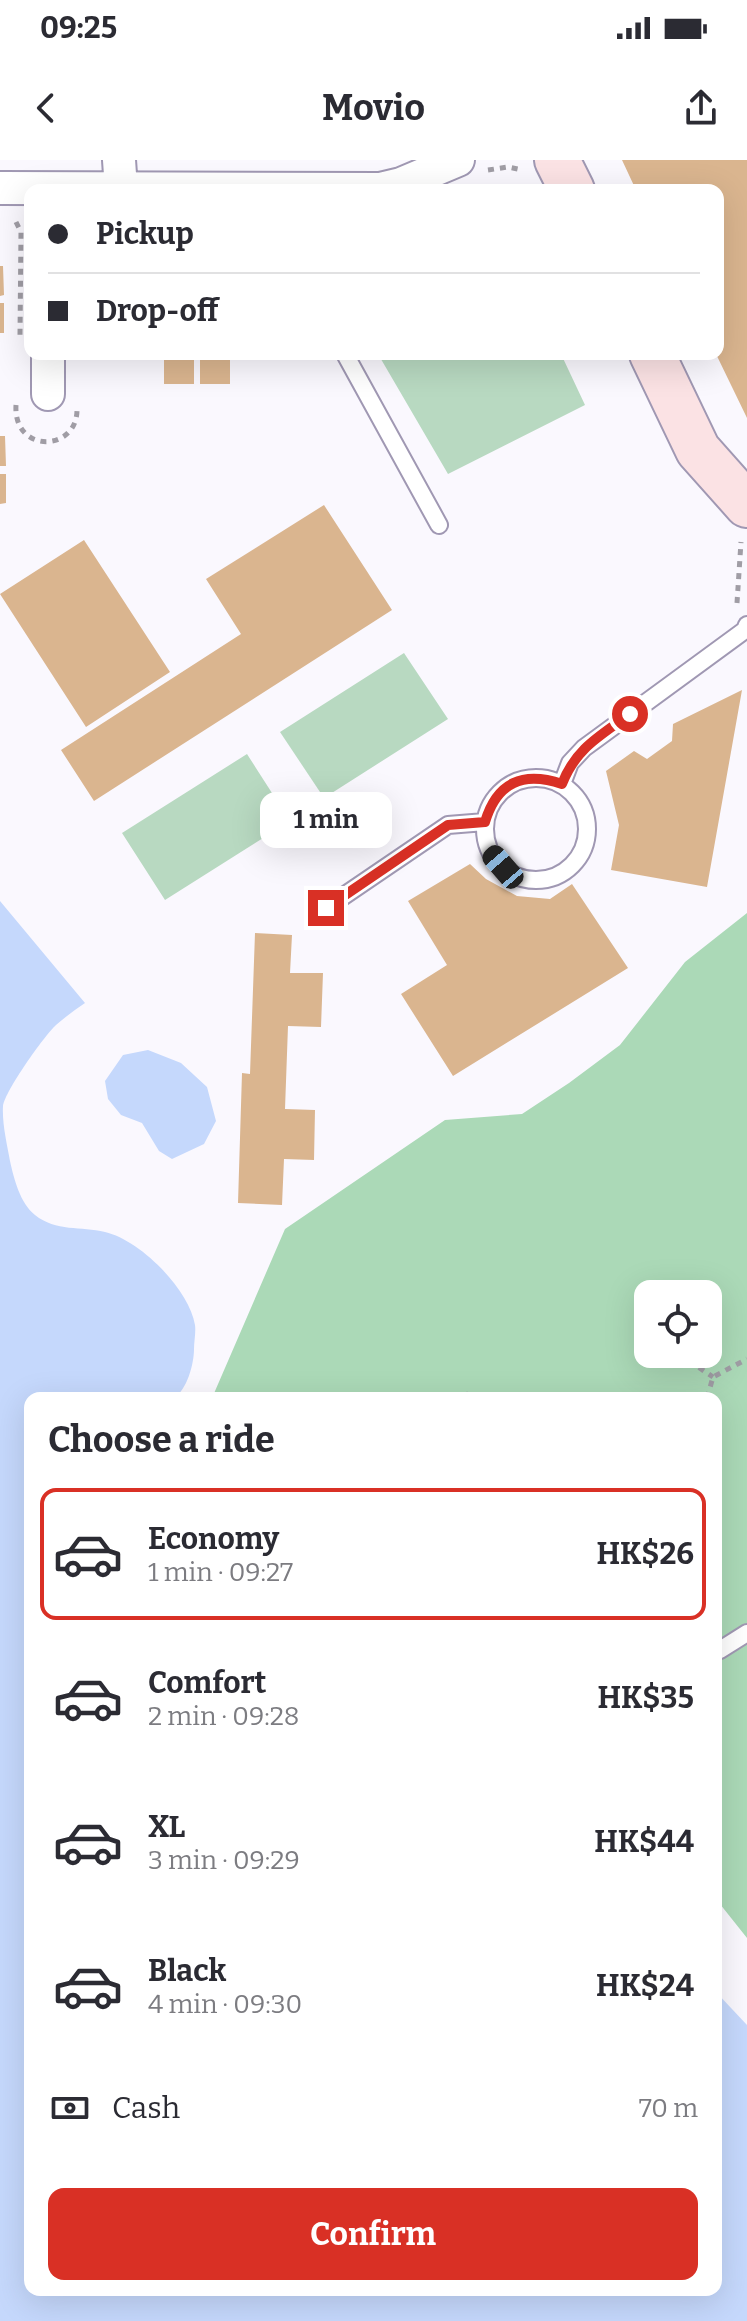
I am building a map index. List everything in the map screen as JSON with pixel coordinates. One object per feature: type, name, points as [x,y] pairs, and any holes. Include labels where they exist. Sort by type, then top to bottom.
[{"type":"street","points":[[119,160],[121,184]]},
{"type":"street","points":[[401,184],[458,160]]},
{"type":"street","points":[[557,160],[569,184]]},
{"type":"street","points":[[37,360],[48,394]]},
{"type":"street","points":[[655,360],[698,450],[742,518]]},
{"type":"lane","points":[[348,360],[439,525]]},
{"type":"lane","points":[[562,784],[570,763],[584,748],[745,630],[747,625]]},
{"type":"lane","points":[[529,778],[546,779],[562,784],[575,795],[584,810],[587,826],[585,843],[578,858],[566,870],[542,879],[518,876],[503,867],[492,855],[486,839],[485,822],[490,806],[513,783],[529,778]]},
{"type":"lane","points":[[326,908],[448,825],[485,822]]},
{"type":"lane","points":[[722,1649],[747,1633]]},
{"type":"path","points":[[6,202],[21,232],[24,265]]},
{"type":"path","points":[[735,609],[742,565],[742,518]]},
{"type":"path","points":[[709,1392],[713,1377],[747,1359]]},
{"type":"path","points":[[700,1368],[713,1377]]},
{"type":"green space","points":[[382,360],[564,360],[585,405],[448,474]]},
{"type":"green space","points":[[404,653],[448,719],[324,798],[280,732]]},
{"type":"green space","points":[[247,754],[290,821],[165,900],[122,833]]},
{"type":"green space","points":[[747,913],[747,1938],[722,1907],[722,1392],[215,1392],[285,1229],[445,1120],[522,1114],[620,1045],[685,962]]},
{"type":"water","points":[[0,901],[85,1003],[50,1031],[5,1099],[5,1134],[13,1175],[22,1197],[35,1215],[51,1224],[105,1232],[147,1255],[183,1296],[195,1328],[191,1369],[181,1392],[24,1392],[24,2296],[722,2296],[722,1998],[747,2025],[747,2321],[0,2321]]},
{"type":"water","points":[[148,1050],[181,1063],[207,1087],[216,1121],[204,1144],[172,1159],[159,1151],[142,1123],[121,1115],[108,1099],[105,1081],[123,1055]]},
{"type":"building","points":[[622,160],[747,160],[747,418],[719,360],[724,360],[724,184],[633,184]]},
{"type":"building","points":[[0,266],[3,266],[4,295],[0,296]]},
{"type":"building","points":[[0,303],[4,303],[4,333],[0,333]]},
{"type":"building","points":[[164,360],[194,360],[194,384],[164,384]]},
{"type":"building","points":[[200,360],[230,360],[230,384],[200,384]]},
{"type":"building","points":[[0,436],[5,436],[6,466],[0,466]]},
{"type":"building","points":[[0,474],[6,474],[6,503],[0,504]]},
{"type":"building","points":[[324,505],[392,610],[94,801],[61,750],[241,634],[206,579]]},
{"type":"building","points":[[84,540],[170,672],[86,727],[0,594]]},
{"type":"building","points":[[742,690],[707,887],[611,870],[619,825],[606,771],[634,751],[647,759],[672,741],[673,724]]},
{"type":"building","points":[[470,864],[486,879],[517,896],[550,899],[572,884],[628,968],[453,1076],[401,994],[447,965],[408,901]]},
{"type":"building","points":[[255,933],[292,935],[290,973],[323,973],[321,1027],[288,1026],[285,1109],[315,1110],[314,1160],[284,1159],[282,1205],[238,1203],[242,1073],[250,1074]]},
{"type":"route","points":[[326,908],[448,825],[485,822],[490,806],[513,783],[529,778],[562,784],[570,763],[584,748],[630,714]]}]
